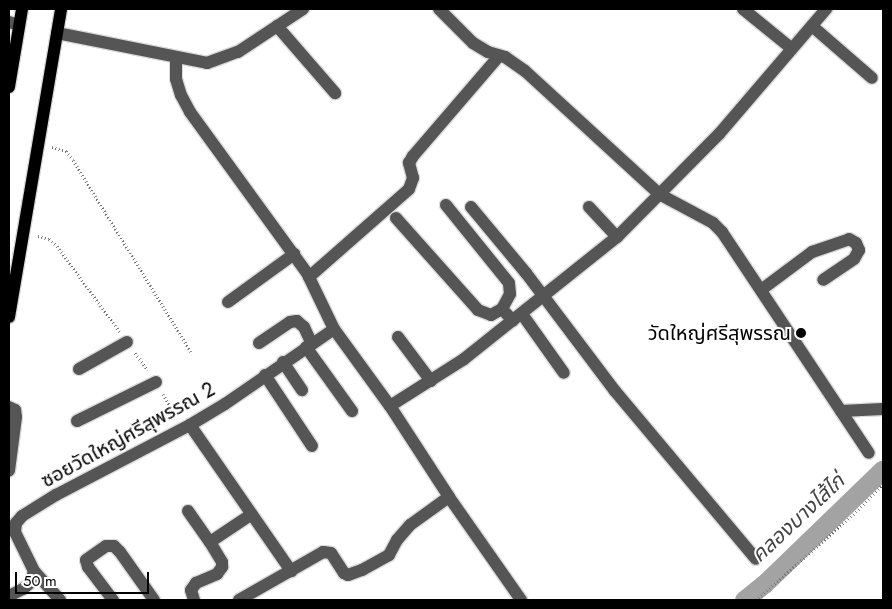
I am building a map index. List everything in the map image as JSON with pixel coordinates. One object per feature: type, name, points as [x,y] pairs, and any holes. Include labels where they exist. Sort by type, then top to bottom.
[{"type":"main road","points":[[9,87],[14,23],[22,9]]},
{"type":"main road","points":[[9,317],[61,9]]},
{"type":"street","points":[[57,33],[207,63],[220,60],[238,52],[303,9]]},
{"type":"street","points":[[439,9],[474,43],[525,71],[659,194],[714,223],[761,290],[868,453]]},
{"type":"street","points":[[743,9],[791,48]]},
{"type":"street","points":[[390,406],[431,381],[518,318],[617,237],[718,134],[826,9]]},
{"type":"street","points":[[276,26],[335,93]]},
{"type":"street","points":[[812,26],[872,78]]},
{"type":"street","points":[[309,277],[409,189],[413,178],[408,163],[499,56]]},
{"type":"street","points":[[176,58],[176,79],[181,95],[190,112],[294,254],[309,277],[334,329],[390,406],[449,497],[521,600]]},
{"type":"street","points":[[396,218],[478,310],[491,315],[502,309],[510,294],[509,283],[446,205]]},
{"type":"street","points":[[470,207],[544,296],[615,391],[756,559]]},
{"type":"street","points":[[589,207],[617,237]]},
{"type":"street","points":[[761,290],[812,252],[849,239],[856,243],[859,250],[854,259],[823,280]]},
{"type":"street","points":[[228,302],[294,254]]},
{"type":"street","points":[[502,309],[518,318],[564,373]]},
{"type":"street","points":[[258,343],[290,322],[297,321],[304,327],[309,346],[352,411]]},
{"type":"street","name":"ซอยวัดใหญ่ศรีสุพรรณ 2","points":[[34,570],[15,532],[16,523],[22,516],[56,495],[187,427],[225,404],[283,362],[334,329]]},
{"type":"street","points":[[398,337],[431,381]]},
{"type":"street","points":[[79,369],[127,342]]},
{"type":"street","points":[[283,362],[302,390]]},
{"type":"street","points":[[265,375],[312,446]]},
{"type":"street","points":[[77,421],[156,382]]},
{"type":"street","points":[[9,407],[15,410],[16,417],[9,471]]},
{"type":"street","points":[[841,411],[883,408]]},
{"type":"street","points":[[187,427],[291,570]]},
{"type":"street","points":[[239,600],[324,552],[331,553],[344,573],[348,575],[362,570],[389,555],[397,540],[410,525],[449,497]]},
{"type":"street","points":[[188,511],[222,562],[222,567],[218,574],[196,583],[191,590],[194,600]]},
{"type":"street","points":[[210,542],[252,514]]},
{"type":"street","points":[[112,600],[88,567],[86,560],[106,546],[114,546],[120,552],[154,600]]},
{"type":"street","points":[[9,596],[24,589],[31,582],[34,570]]},
{"type":"street","points":[[34,570],[60,600]]},
{"type":"path","points":[[51,146],[66,151],[73,160],[191,352]]},
{"type":"path","points":[[36,235],[43,236],[58,246],[187,427]]},
{"type":"path","points":[[756,600],[856,512],[883,484]]},
{"type":"waterway","name":"คลองบางไส้ไก่","points":[[744,600],[764,584],[883,469]]},
{"type":"place","name":"วัดใหญ่ศรีสุพรรณ","points":[[801,333]]}]
